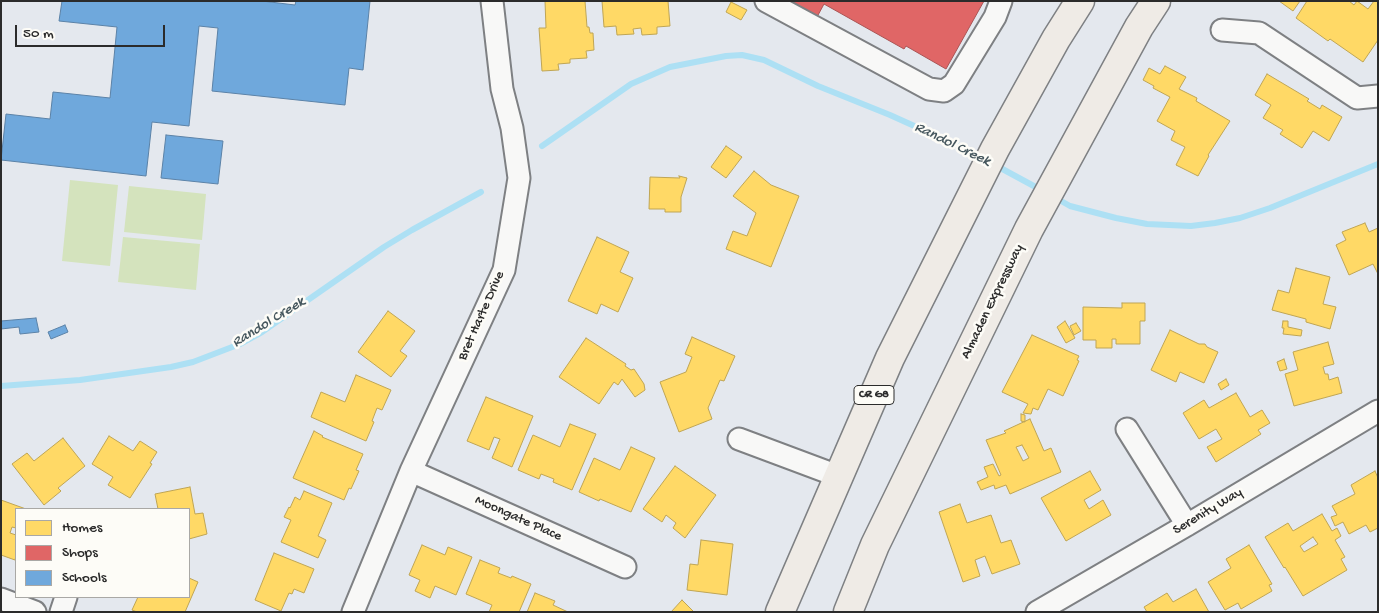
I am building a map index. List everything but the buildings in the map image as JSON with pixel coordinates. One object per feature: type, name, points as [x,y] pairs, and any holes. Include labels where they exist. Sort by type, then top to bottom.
[{"type":"main road","name":"CR G8","points":[[780,612],[890,358],[995,149],[1056,39],[1080,1]]},
{"type":"main road","name":"Almaden Expressway","points":[[848,612],[875,545],[1037,213],[1139,27],[1156,1]]},
{"type":"street","name":"Bret Harte Drive","points":[[353,612],[411,471],[504,270],[519,178],[512,128],[502,89],[492,1]]},
{"type":"street","points":[[766,1],[929,89],[944,90],[954,84],[995,17],[1001,1]]},
{"type":"street","points":[[1222,30],[1259,33],[1357,98],[1378,96]]},
{"type":"street","name":"Serenity Way","points":[[1037,612],[1378,411]]},
{"type":"street","points":[[1127,428],[1187,525]]},
{"type":"street","points":[[739,438],[838,476]]},
{"type":"street","name":"Moongate Place","points":[[411,471],[625,567]]},
{"type":"street","points":[[61,612],[66,598]]},
{"type":"street","points":[[1,599],[35,612]]},
{"type":"green space","points":[[70,180],[118,185],[110,266],[62,261]]},
{"type":"green space","points":[[129,186],[206,194],[202,240],[124,232]]},
{"type":"green space","points":[[123,237],[200,244],[196,290],[118,282]]},
{"type":"waterway","name":"Randol Creek","points":[[542,146],[631,84],[670,67],[726,56],[742,55],[764,60],[818,86],[890,115],[984,159]]},
{"type":"waterway","name":"Randol Creek","points":[[1054,197],[1070,206],[1116,218],[1147,224],[1191,226],[1240,218],[1270,208],[1378,164]]},
{"type":"waterway","name":"Randol Creek","points":[[995,165],[1043,191]]},
{"type":"waterway","name":"Randol Creek","points":[[1,386],[80,380],[171,367],[193,362],[240,344],[262,332],[384,247],[481,192]]}]
